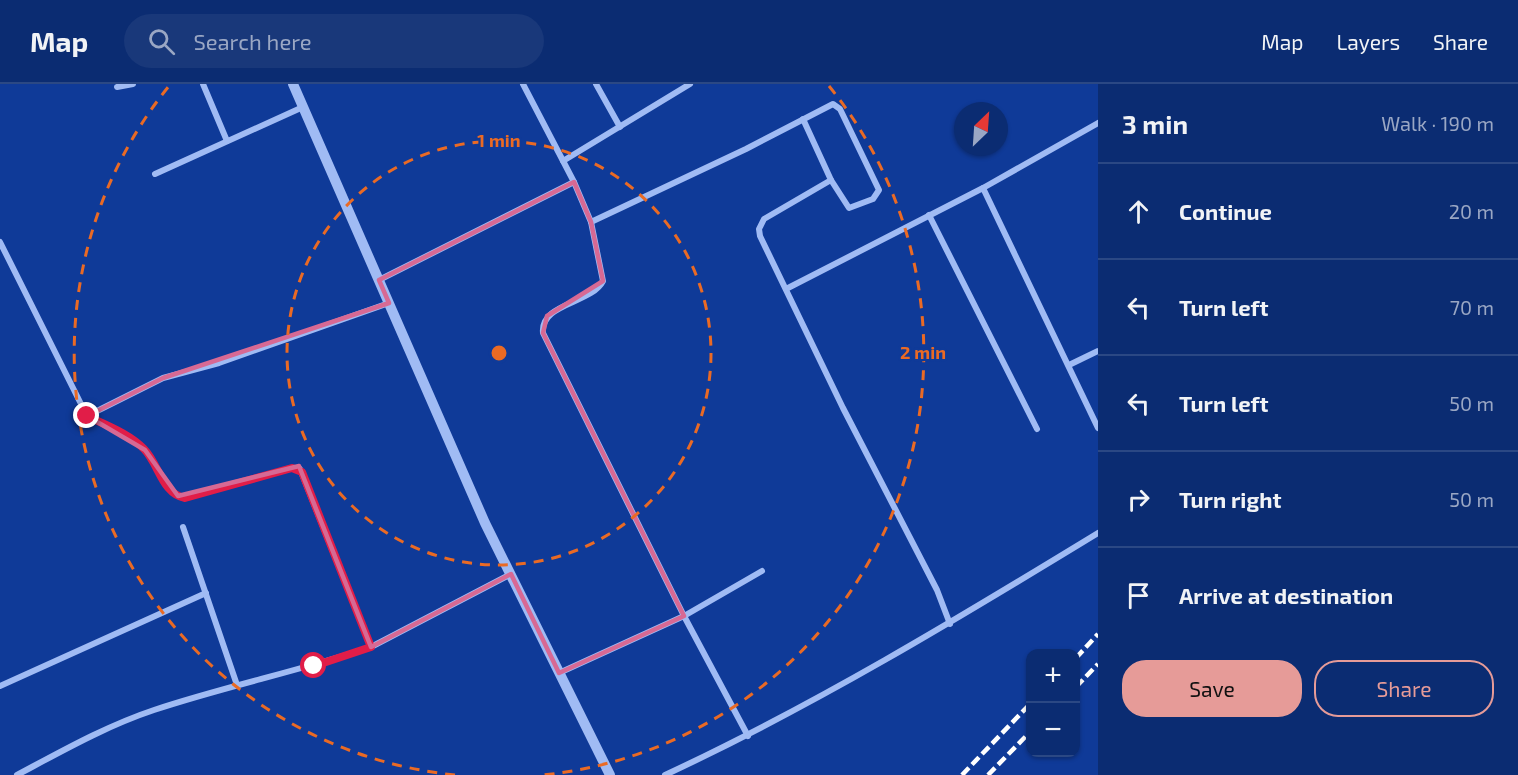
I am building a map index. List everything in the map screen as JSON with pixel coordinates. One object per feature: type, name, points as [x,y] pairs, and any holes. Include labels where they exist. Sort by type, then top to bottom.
[{"type":"street","points":[[117,87],[133,84]]},
{"type":"street","points":[[203,84],[227,141]]},
{"type":"street","points":[[293,84],[511,574],[610,775]]},
{"type":"street","points":[[523,84],[574,182],[591,222],[603,281],[589,294],[547,316],[542,325],[543,333],[684,616],[748,736]]},
{"type":"street","points":[[596,84],[621,127]]},
{"type":"street","points":[[563,161],[690,84]]},
{"type":"street","points":[[591,222],[746,149],[829,104],[839,107],[879,190],[873,199],[849,208],[831,180],[802,119]]},
{"type":"street","points":[[155,174],[303,107]]},
{"type":"street","points":[[786,289],[983,188],[1098,123]]},
{"type":"street","points":[[831,180],[764,219],[759,229],[760,236],[843,408],[937,590],[950,624]]},
{"type":"street","points":[[379,280],[574,182]]},
{"type":"street","points":[[983,188],[1098,428]]},
{"type":"street","points":[[929,215],[1037,429]]},
{"type":"street","points":[[0,242],[87,416],[132,439],[145,450],[165,484],[178,496],[185,498],[292,468],[300,469],[371,647]]},
{"type":"street","points":[[87,416],[163,378],[219,363],[389,303]]},
{"type":"street","points":[[1069,365],[1098,351]]},
{"type":"street","points":[[183,527],[237,685]]},
{"type":"street","points":[[665,775],[748,736],[950,624],[1098,533]]},
{"type":"street","points":[[559,673],[684,616],[762,572]]},
{"type":"street","points":[[17,775],[96,733],[153,710],[237,685],[314,666],[371,647],[511,574]]},
{"type":"street","points":[[0,686],[206,593]]},
{"type":"highlighted area","points":[[574,182],[591,222],[603,281],[547,316],[543,333],[684,616],[559,673],[511,574],[371,647],[299,466],[178,496],[145,450],[87,416],[163,378],[389,303],[379,280]]},
{"type":"railway","points":[[1080,654],[1098,634]]},
{"type":"railway","points":[[1080,683],[1098,664]]},
{"type":"railway","points":[[962,775],[1026,708]]},
{"type":"railway","points":[[988,775],[1026,736]]},
{"type":"route","points":[[87,416],[132,439],[145,450],[165,484],[178,496],[185,498],[292,468],[300,469],[371,647],[314,666]]}]
